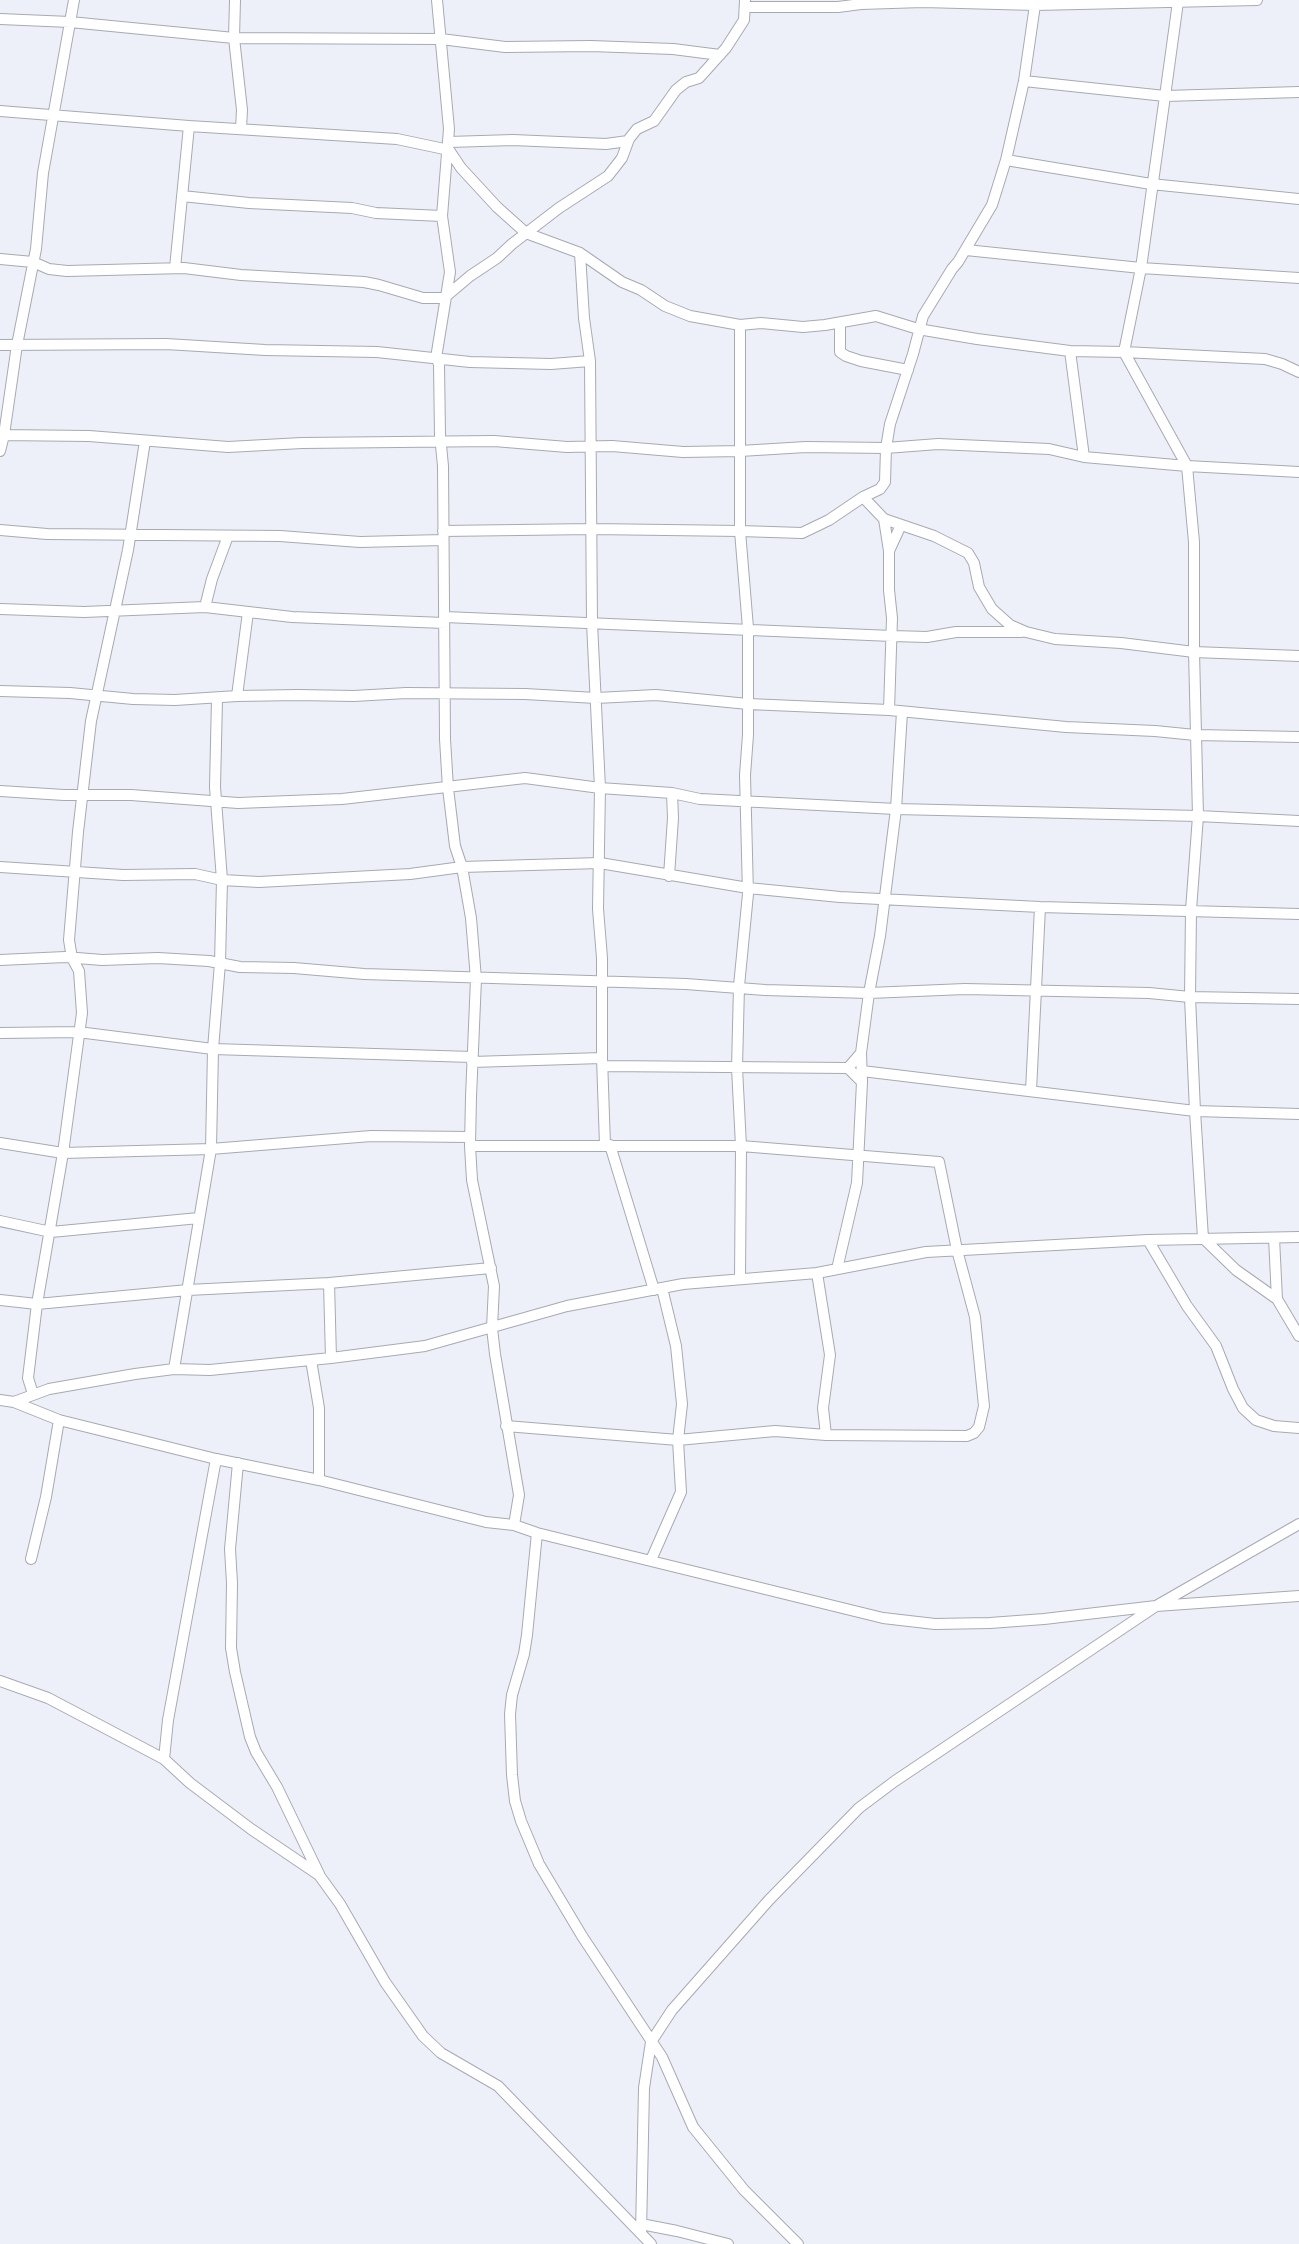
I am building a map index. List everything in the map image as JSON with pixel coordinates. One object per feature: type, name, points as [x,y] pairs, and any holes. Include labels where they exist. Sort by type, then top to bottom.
[{"type":"street","points":[[0,452],[17,345],[36,249],[42,173],[74,0]]},
{"type":"street","points":[[235,0],[234,38],[242,129]]},
{"type":"street","points":[[437,0],[449,146],[442,216],[450,272],[436,358],[439,363],[443,466],[448,788],[455,846],[462,867],[471,918],[476,979],[470,1142],[472,1180],[477,1214],[494,1286],[492,1328],[519,1495],[514,1525]]},
{"type":"street","points":[[0,259],[33,262],[67,271],[175,268],[241,275],[370,283],[423,298],[444,298],[558,208],[608,177],[622,158],[628,141],[637,129],[654,121],[676,90],[686,81],[699,78],[720,55],[744,20],[745,4],[838,8],[861,4],[923,2],[1035,5],[1257,0]]},
{"type":"street","points":[[1178,2],[1141,268],[1124,352],[1187,466],[1194,542],[1195,735],[1198,816],[1191,910],[1190,997],[1203,1238],[1236,1270],[1277,1299],[1299,1336]]},
{"type":"street","points":[[0,530],[47,534],[280,536],[360,542],[592,529],[802,533],[829,520],[863,497],[880,489],[885,482],[886,448],[891,424],[922,316],[966,250],[992,205],[1006,159],[1024,81],[1035,5]]},
{"type":"street","points":[[0,20],[70,22],[234,38],[441,39],[505,47],[591,46],[661,49],[720,55]]},
{"type":"street","points":[[1024,81],[1165,96],[1299,92]]},
{"type":"street","points":[[0,111],[397,139],[449,146],[513,140],[606,144],[628,141]]},
{"type":"street","points":[[175,268],[189,126]]},
{"type":"street","points":[[449,146],[461,168],[490,200],[526,233],[580,253],[622,282],[664,306],[690,316],[740,325],[761,323],[803,327],[876,316],[918,329],[977,339],[1070,351],[1265,359],[1299,372]]},
{"type":"street","points":[[1006,159],[1151,184],[1299,199]]},
{"type":"street","points":[[182,196],[249,203],[352,208],[376,213],[442,216]]},
{"type":"street","points":[[966,250],[1141,268],[1299,278]]},
{"type":"street","points":[[580,253],[590,361],[592,622],[600,788],[598,909],[608,1145],[676,1346],[682,1404],[678,1440],[681,1492],[651,1560]]},
{"type":"street","points":[[840,322],[840,352],[861,361],[908,370]]},
{"type":"street","points":[[740,325],[740,531],[748,628],[745,775],[748,888],[739,986],[737,1068],[741,1146],[740,1280]]},
{"type":"street","points":[[0,345],[225,346],[265,350],[377,352],[470,362],[551,364],[590,361]]},
{"type":"street","points":[[1070,351],[1084,457]]},
{"type":"street","points":[[2,435],[89,436],[228,447],[302,443],[494,441],[567,447],[612,446],[683,452],[740,451],[784,447],[886,448],[948,444],[1049,449],[1084,457],[1187,466],[1299,472]]},
{"type":"street","points":[[33,1394],[28,1378],[37,1304],[51,1232],[82,1013],[79,971],[72,958],[69,940],[83,795],[96,696],[113,612],[121,586],[145,441]]},
{"type":"street","points":[[863,497],[884,519],[934,536],[968,553],[974,563],[979,587],[993,609],[1010,625],[1026,632],[1055,639],[1121,643],[1194,652],[1299,656]]},
{"type":"street","points":[[884,519],[889,551],[892,636],[889,710]]},
{"type":"street","points":[[889,551],[901,525]]},
{"type":"street","points":[[205,607],[212,579],[228,536]]},
{"type":"street","points":[[0,609],[113,612],[205,607],[292,617],[592,622],[927,637],[956,632],[1026,632]]},
{"type":"street","points":[[237,696],[248,612]]},
{"type":"street","points":[[0,691],[175,700],[298,694],[354,696],[445,693],[525,694],[596,698],[656,695],[748,704],[889,710],[1066,727],[1155,730],[1195,735],[1299,737]]},
{"type":"street","points":[[174,1369],[211,1149],[213,1049],[220,963],[222,880],[216,801],[217,699]]},
{"type":"street","points":[[837,1269],[854,1201],[862,1077],[861,1053],[880,936],[896,809],[902,712]]},
{"type":"street","points":[[0,791],[131,795],[238,803],[342,799],[525,778],[600,788],[672,793],[700,799],[896,809],[1198,816],[1299,822]]},
{"type":"street","points":[[669,876],[672,793]]},
{"type":"street","points":[[0,867],[123,875],[195,874],[222,880],[259,882],[410,874],[462,867],[600,863],[748,888],[840,897],[1040,907],[1299,914]]},
{"type":"street","points":[[1032,1091],[1040,907]]},
{"type":"street","points":[[0,960],[158,958],[240,967],[294,968],[364,974],[739,986],[765,990],[869,993],[965,989],[1299,999]]},
{"type":"street","points":[[0,1033],[78,1032],[213,1049],[472,1060],[603,1062],[737,1068],[848,1068],[862,1077],[1032,1091],[1195,1111],[1299,1114]]},
{"type":"street","points":[[848,1068],[861,1053]]},
{"type":"street","points":[[0,1143],[63,1153],[211,1149],[372,1136],[470,1142],[741,1146],[939,1162],[957,1250],[975,1317],[984,1406],[979,1427],[974,1433],[967,1436],[826,1435],[775,1431],[678,1440],[507,1426]]},
{"type":"street","points":[[0,1221],[51,1232],[199,1218]]},
{"type":"street","points":[[14,1402],[49,1389],[174,1369],[210,1370],[425,1346],[567,1306],[658,1289],[817,1273],[926,1252],[1148,1240],[1299,1237]]},
{"type":"street","points":[[1274,1238],[1277,1299]]},
{"type":"street","points":[[1148,1240],[1186,1306],[1216,1346],[1243,1408],[1256,1420],[1274,1426],[1299,1428]]},
{"type":"street","points":[[0,1300],[37,1304],[188,1290],[329,1283],[491,1268]]},
{"type":"street","points":[[817,1273],[830,1355],[823,1408],[826,1435]]},
{"type":"street","points":[[329,1283],[331,1358]]},
{"type":"street","points":[[311,1360],[319,1408],[319,1480]]},
{"type":"street","points":[[0,1400],[14,1402],[59,1420],[216,1459],[319,1480],[486,1522],[514,1525],[537,1533],[883,1618],[934,1624],[1033,1620],[1156,1606],[1299,1596]]},
{"type":"street","points":[[32,1559],[46,1497],[59,1420]]},
{"type":"street","points":[[164,1760],[170,1709],[216,1459]]},
{"type":"street","points":[[237,1464],[230,1549],[231,1648],[235,1672],[250,1737],[256,1752],[277,1787],[319,1875],[340,1904],[385,1982],[423,2036],[441,2053],[498,2086],[641,2229],[651,2244]]},
{"type":"street","points":[[641,2229],[645,2088],[651,2042],[672,2010],[769,1900],[859,1808],[894,1781],[1156,1606],[1299,1524]]},
{"type":"street","points":[[537,1533],[527,1635],[512,1695],[510,1714],[515,1801],[539,1863],[582,1936],[670,2073],[687,2118],[744,2190],[798,2244]]},
{"type":"street","points":[[0,1681],[48,1698],[164,1760],[251,1830],[319,1875]]},
{"type":"street","points":[[641,2229],[685,2232],[728,2244]]}]
